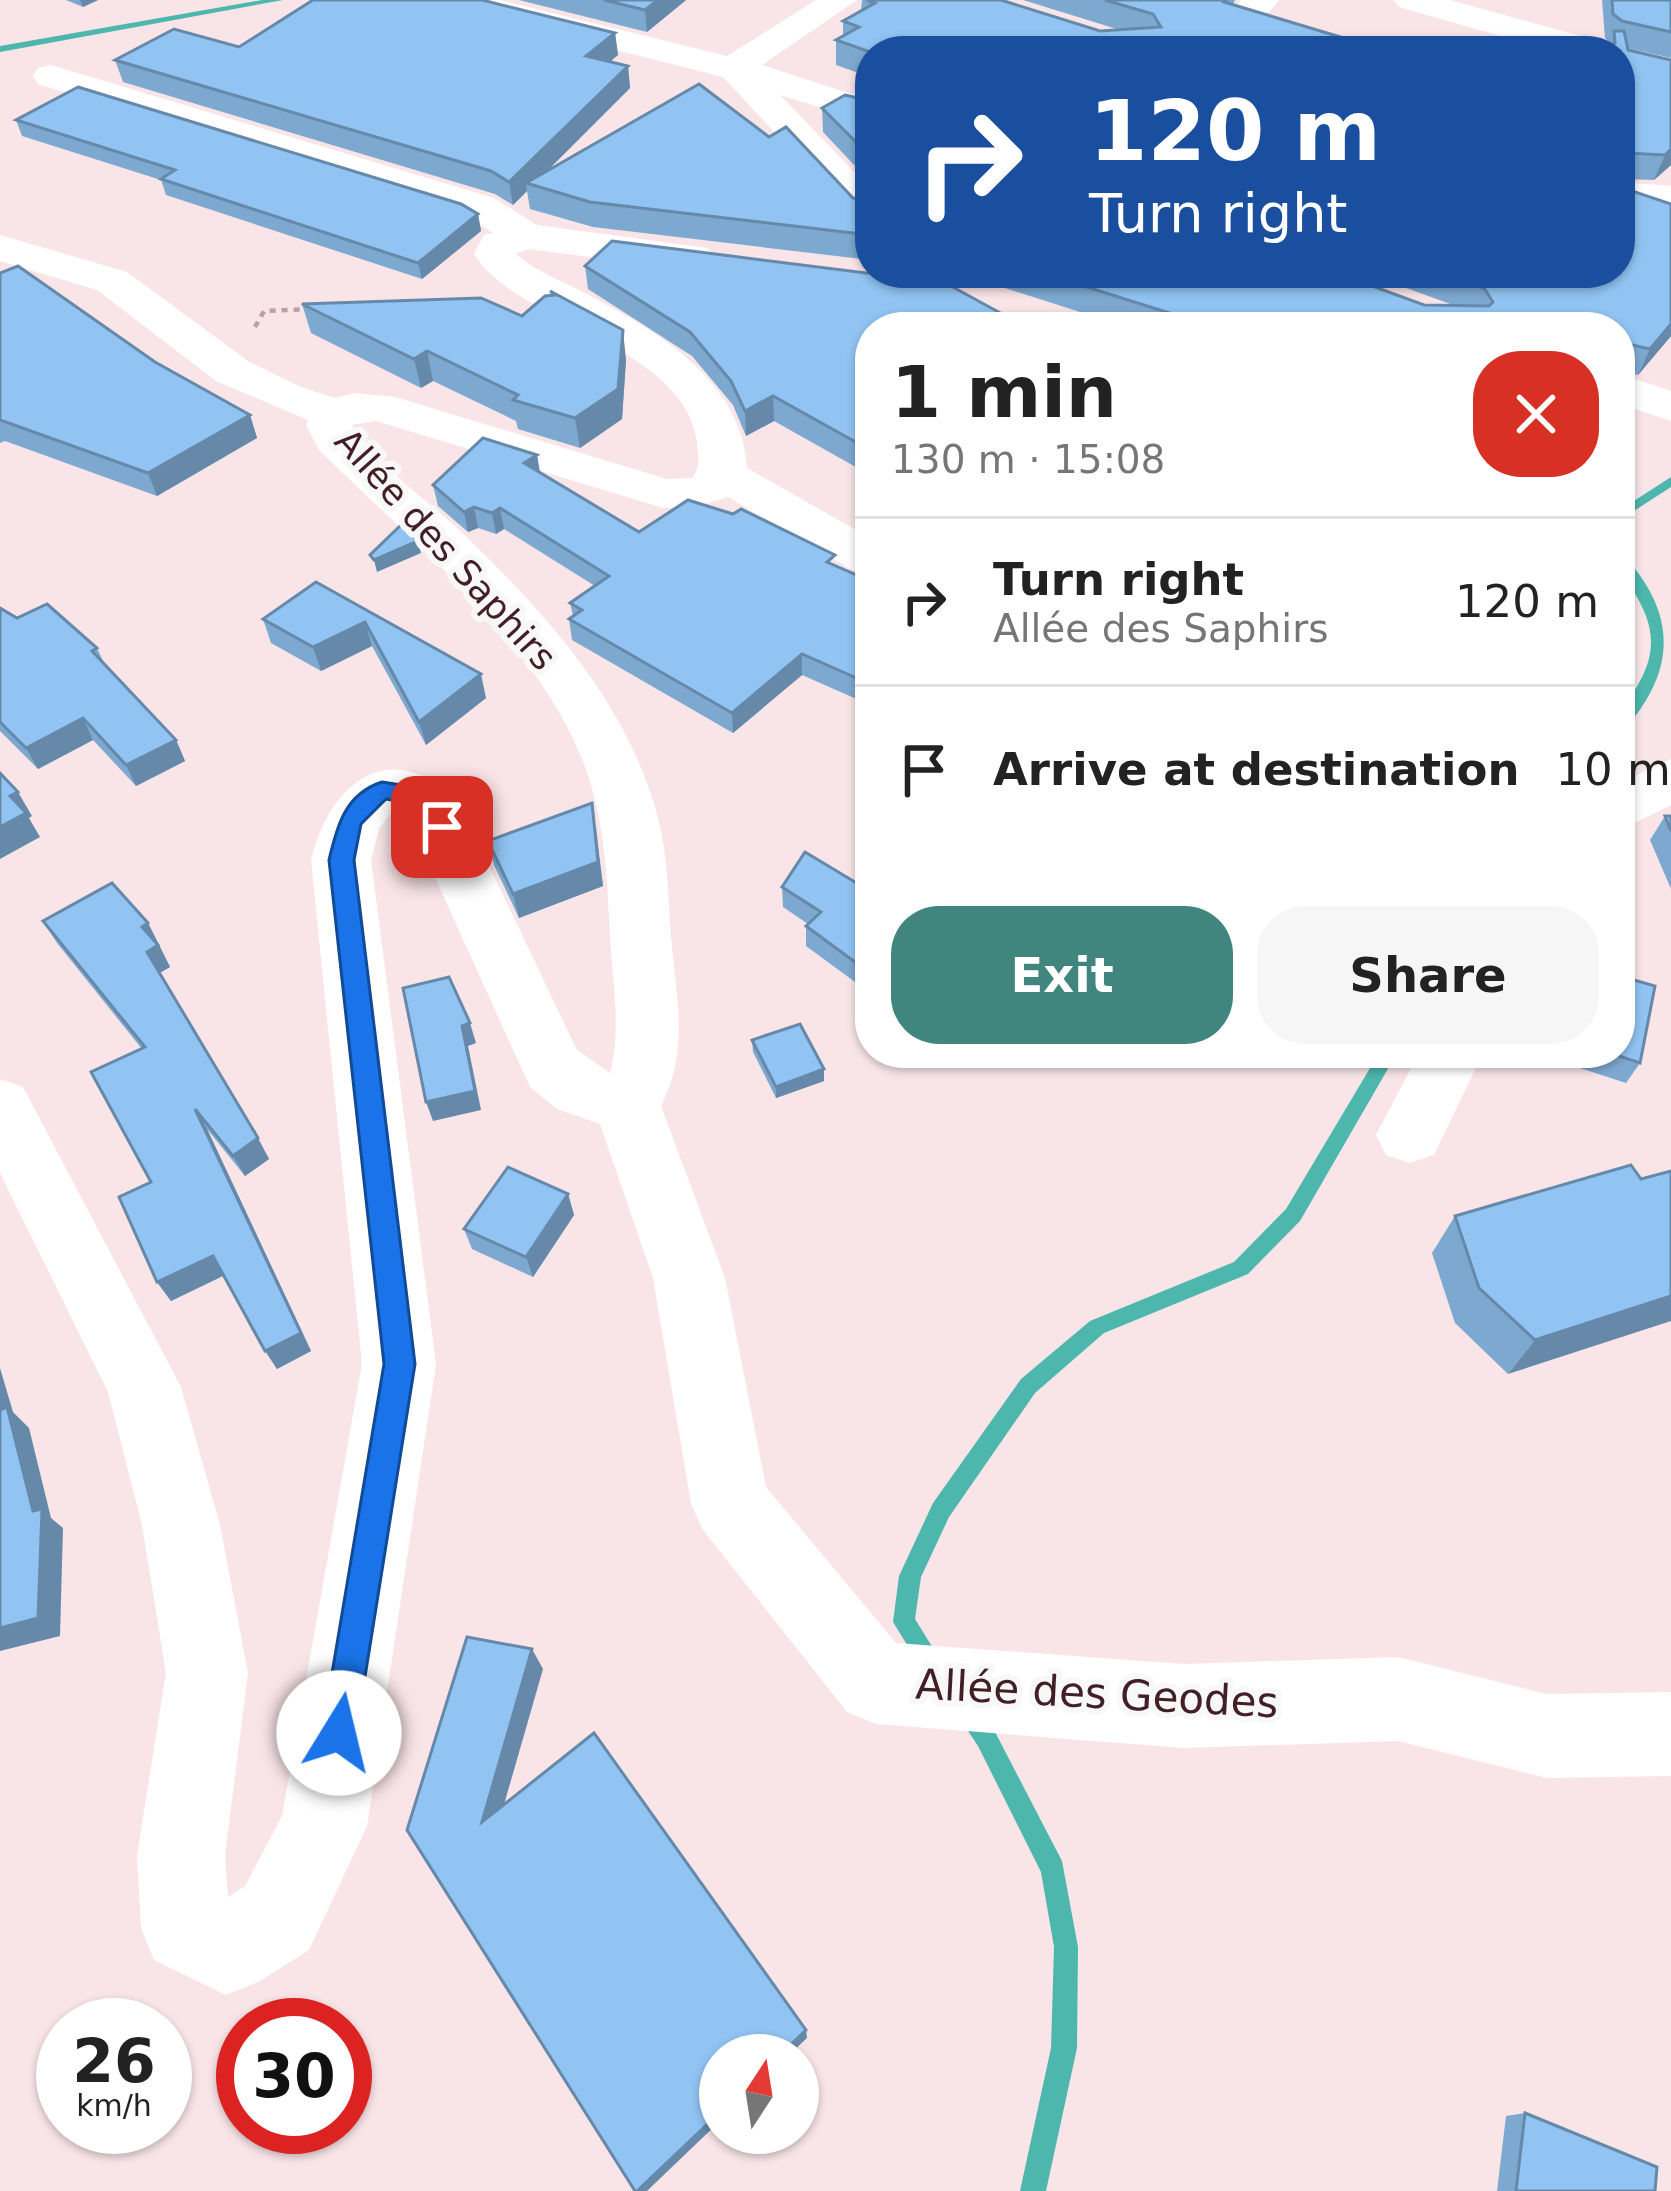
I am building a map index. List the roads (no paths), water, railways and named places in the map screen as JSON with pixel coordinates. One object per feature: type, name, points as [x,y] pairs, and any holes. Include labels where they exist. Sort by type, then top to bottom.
[{"type":"street","points":[[458,0],[733,68],[855,107]]},
{"type":"street","points":[[733,68],[840,0]]},
{"type":"street","points":[[1412,0],[1526,28]]},
{"type":"street","points":[[1455,36],[1474,17]]},
{"type":"street","points":[[733,68],[855,195]]},
{"type":"street","points":[[51,76],[480,207],[526,236]]},
{"type":"street","points":[[1635,195],[1671,198]]},
{"type":"street","points":[[740,263],[526,236],[499,244],[495,254],[503,267],[657,354],[692,386],[713,422],[723,457],[722,474],[855,550]]},
{"type":"street","points":[[0,248],[112,281],[232,371],[285,397],[334,413]]},
{"type":"street","points":[[1635,394],[1671,407]]},
{"type":"street","name":"Allée des Saphirs","points":[[627,1105],[640,1088],[650,1036],[629,816],[591,719],[532,633],[336,440],[329,425],[334,413],[353,406],[379,407],[663,493],[688,495],[711,488],[722,474]]},
{"type":"street","points":[[603,748],[665,756]]},
{"type":"street","points":[[1635,800],[1671,779]]},
{"type":"street","points":[[0,1106],[144,1387],[181,1525],[207,1673],[181,1856],[186,1928],[226,1950],[277,1918],[324,1826],[400,1364],[341,860],[350,823],[363,803],[382,790],[406,793],[442,827],[553,1068],[580,1090],[627,1105]]},
{"type":"street","points":[[1410,1136],[1444,1068]]},
{"type":"street","name":"Allée des Geodes","points":[[627,1105],[689,1278],[730,1504],[876,1683],[1184,1706],[1398,1699],[1547,1736],[1671,1734]]},
{"type":"waterway","points":[[0,49],[278,0]]},
{"type":"waterway","points":[[1635,506],[1671,481]]},
{"type":"waterway","points":[[1635,578],[1649,601],[1658,642],[1649,683],[1635,706]]},
{"type":"waterway","points":[[930,1661],[904,1622],[910,1576],[941,1510],[1028,1386],[1097,1327],[1241,1268],[1293,1215],[1379,1068]]},
{"type":"waterway","points":[[967,1713],[986,1738],[1053,1870],[1066,1947],[1064,2048],[1033,2191]]}]
